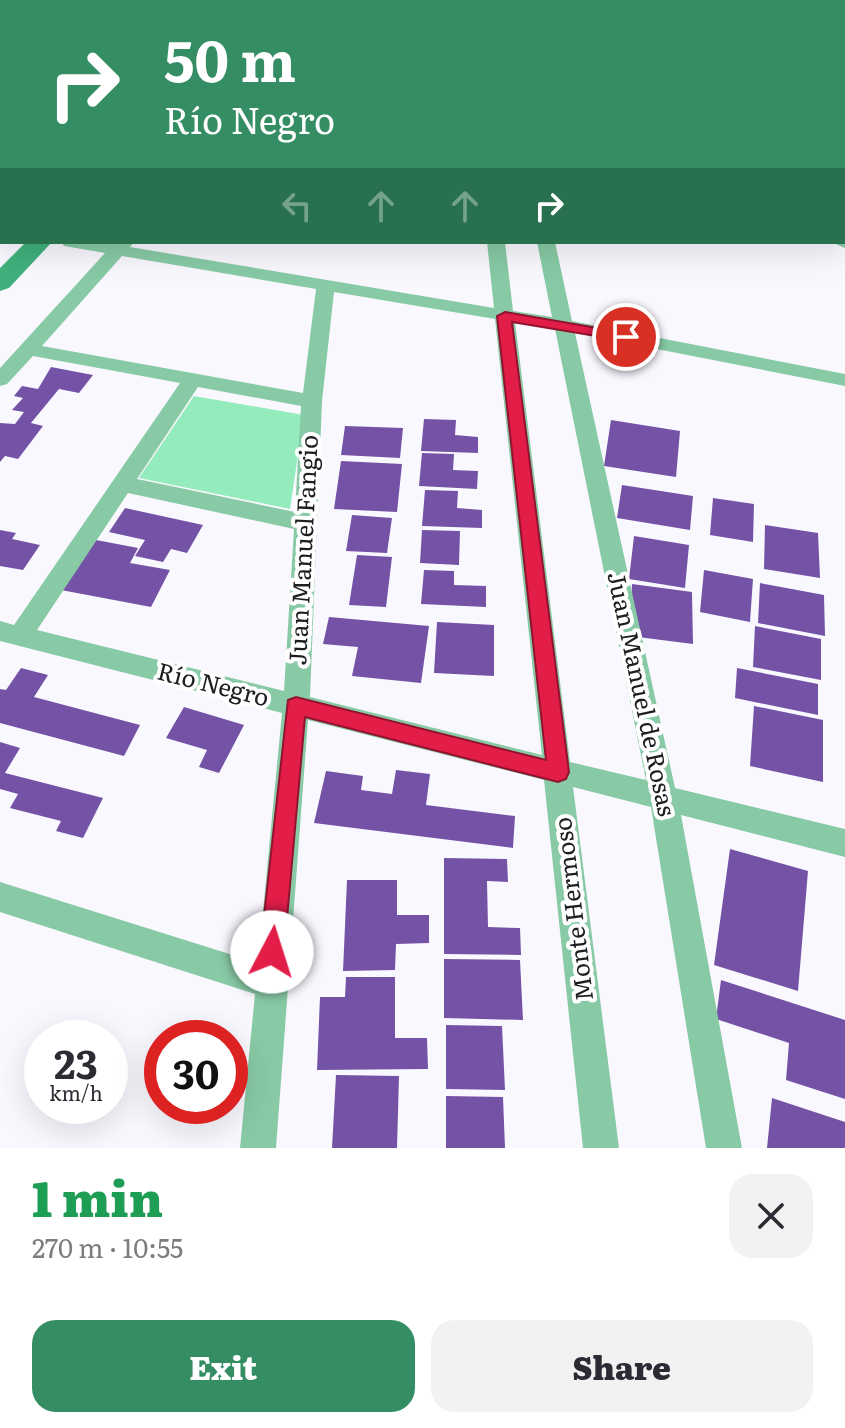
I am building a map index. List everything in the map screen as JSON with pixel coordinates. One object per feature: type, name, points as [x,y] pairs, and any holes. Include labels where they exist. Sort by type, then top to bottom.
[{"type":"main road","points":[[0,283],[38,244]]},
{"type":"street","points":[[96,244],[121,246],[325,287],[564,325],[845,380]]},
{"type":"street","name":"Monte Hermoso","points":[[496,244],[601,1148]]},
{"type":"street","name":"Juan Manuel de Rosas","points":[[546,244],[663,796],[724,1148]]},
{"type":"street","points":[[0,380],[121,246]]},
{"type":"street","name":"Juan Manuel Fangio","points":[[258,1148],[296,706],[312,401],[325,287]]},
{"type":"street","points":[[27,349],[312,401]]},
{"type":"street","points":[[10,634],[122,484],[193,379]]},
{"type":"street","points":[[122,484],[306,523]]},
{"type":"street","name":"Río Negro","points":[[10,634],[845,843]]},
{"type":"street","points":[[0,897],[270,983]]},
{"type":"green space","points":[[194,396],[304,415],[290,509],[139,478]]},
{"type":"building","points":[[51,367],[93,375],[79,393],[59,389],[31,423],[43,426],[18,459],[5,456],[0,462],[0,423],[15,424],[24,412],[12,410],[23,398],[14,396],[22,386],[38,389]]},
{"type":"building","points":[[424,419],[456,420],[455,435],[478,437],[478,453],[421,451]]},
{"type":"building","points":[[611,420],[680,431],[676,477],[604,466]]},
{"type":"building","points":[[345,426],[403,428],[400,458],[341,455]]},
{"type":"building","points":[[422,453],[454,454],[453,470],[478,471],[477,489],[419,486]]},
{"type":"building","points":[[341,461],[402,464],[397,512],[334,509]]},
{"type":"building","points":[[622,485],[693,496],[690,530],[617,518]]},
{"type":"building","points":[[425,490],[458,491],[457,508],[482,510],[482,528],[422,526]]},
{"type":"building","points":[[713,498],[754,504],[753,542],[710,535]]},
{"type":"building","points":[[125,508],[203,525],[187,553],[171,549],[163,562],[135,556],[145,540],[109,532]]},
{"type":"building","points":[[352,515],[392,518],[387,553],[346,551]]},
{"type":"building","points":[[765,525],[818,533],[820,578],[764,569]]},
{"type":"building","points":[[0,530],[16,533],[12,539],[40,545],[23,570],[0,566]]},
{"type":"building","points":[[422,530],[460,531],[459,565],[420,563]]},
{"type":"building","points":[[634,536],[689,545],[685,588],[629,579]]},
{"type":"building","points":[[91,539],[138,548],[130,563],[170,570],[151,607],[61,590]]},
{"type":"building","points":[[357,555],[392,557],[386,607],[349,605]]},
{"type":"building","points":[[424,570],[454,571],[454,585],[486,586],[486,607],[421,604]]},
{"type":"building","points":[[704,570],[753,579],[750,622],[700,612]]},
{"type":"building","points":[[760,583],[824,595],[825,636],[758,623]]},
{"type":"building","points":[[632,584],[692,592],[693,644],[630,636]]},
{"type":"building","points":[[329,617],[429,626],[421,683],[352,676],[358,647],[323,644]]},
{"type":"building","points":[[437,622],[494,625],[494,676],[434,673]]},
{"type":"building","points":[[755,626],[821,639],[821,680],[753,667]]},
{"type":"building","points":[[21,668],[48,675],[34,697],[140,725],[124,756],[0,723],[0,689],[6,690]]},
{"type":"building","points":[[737,668],[818,684],[818,715],[735,698]]},
{"type":"building","points":[[754,706],[823,720],[823,782],[750,766]]},
{"type":"building","points":[[184,707],[244,725],[219,773],[199,767],[207,750],[166,738]]},
{"type":"building","points":[[0,742],[20,748],[5,773],[103,798],[83,838],[56,831],[61,821],[10,808],[18,794],[0,789]]},
{"type":"building","points":[[396,770],[430,774],[426,805],[515,816],[513,848],[314,823],[326,771],[363,776],[361,790],[392,794]]},
{"type":"building","points":[[730,849],[808,871],[798,991],[714,965]]},
{"type":"building","points":[[444,858],[507,859],[508,882],[487,881],[488,927],[520,928],[521,955],[444,954]]},
{"type":"building","points":[[347,880],[397,880],[397,915],[429,915],[429,943],[396,944],[395,970],[343,971]]},
{"type":"building","points":[[444,959],[520,960],[523,1020],[444,1018]]},
{"type":"building","points":[[346,977],[395,977],[395,1038],[427,1038],[428,1069],[317,1070],[320,997],[345,997]]},
{"type":"building","points":[[721,980],[845,1020],[845,1099],[786,1080],[789,1043],[716,1019]]},
{"type":"building","points":[[446,1025],[502,1026],[505,1090],[446,1089]]},
{"type":"building","points":[[336,1075],[399,1076],[397,1148],[332,1148]]},
{"type":"building","points":[[446,1096],[503,1097],[505,1148],[446,1148]]},
{"type":"building","points":[[772,1098],[845,1122],[845,1148],[767,1148]]},
{"type":"route","points":[[272,952],[296,706],[558,772],[505,316],[626,337]]}]
